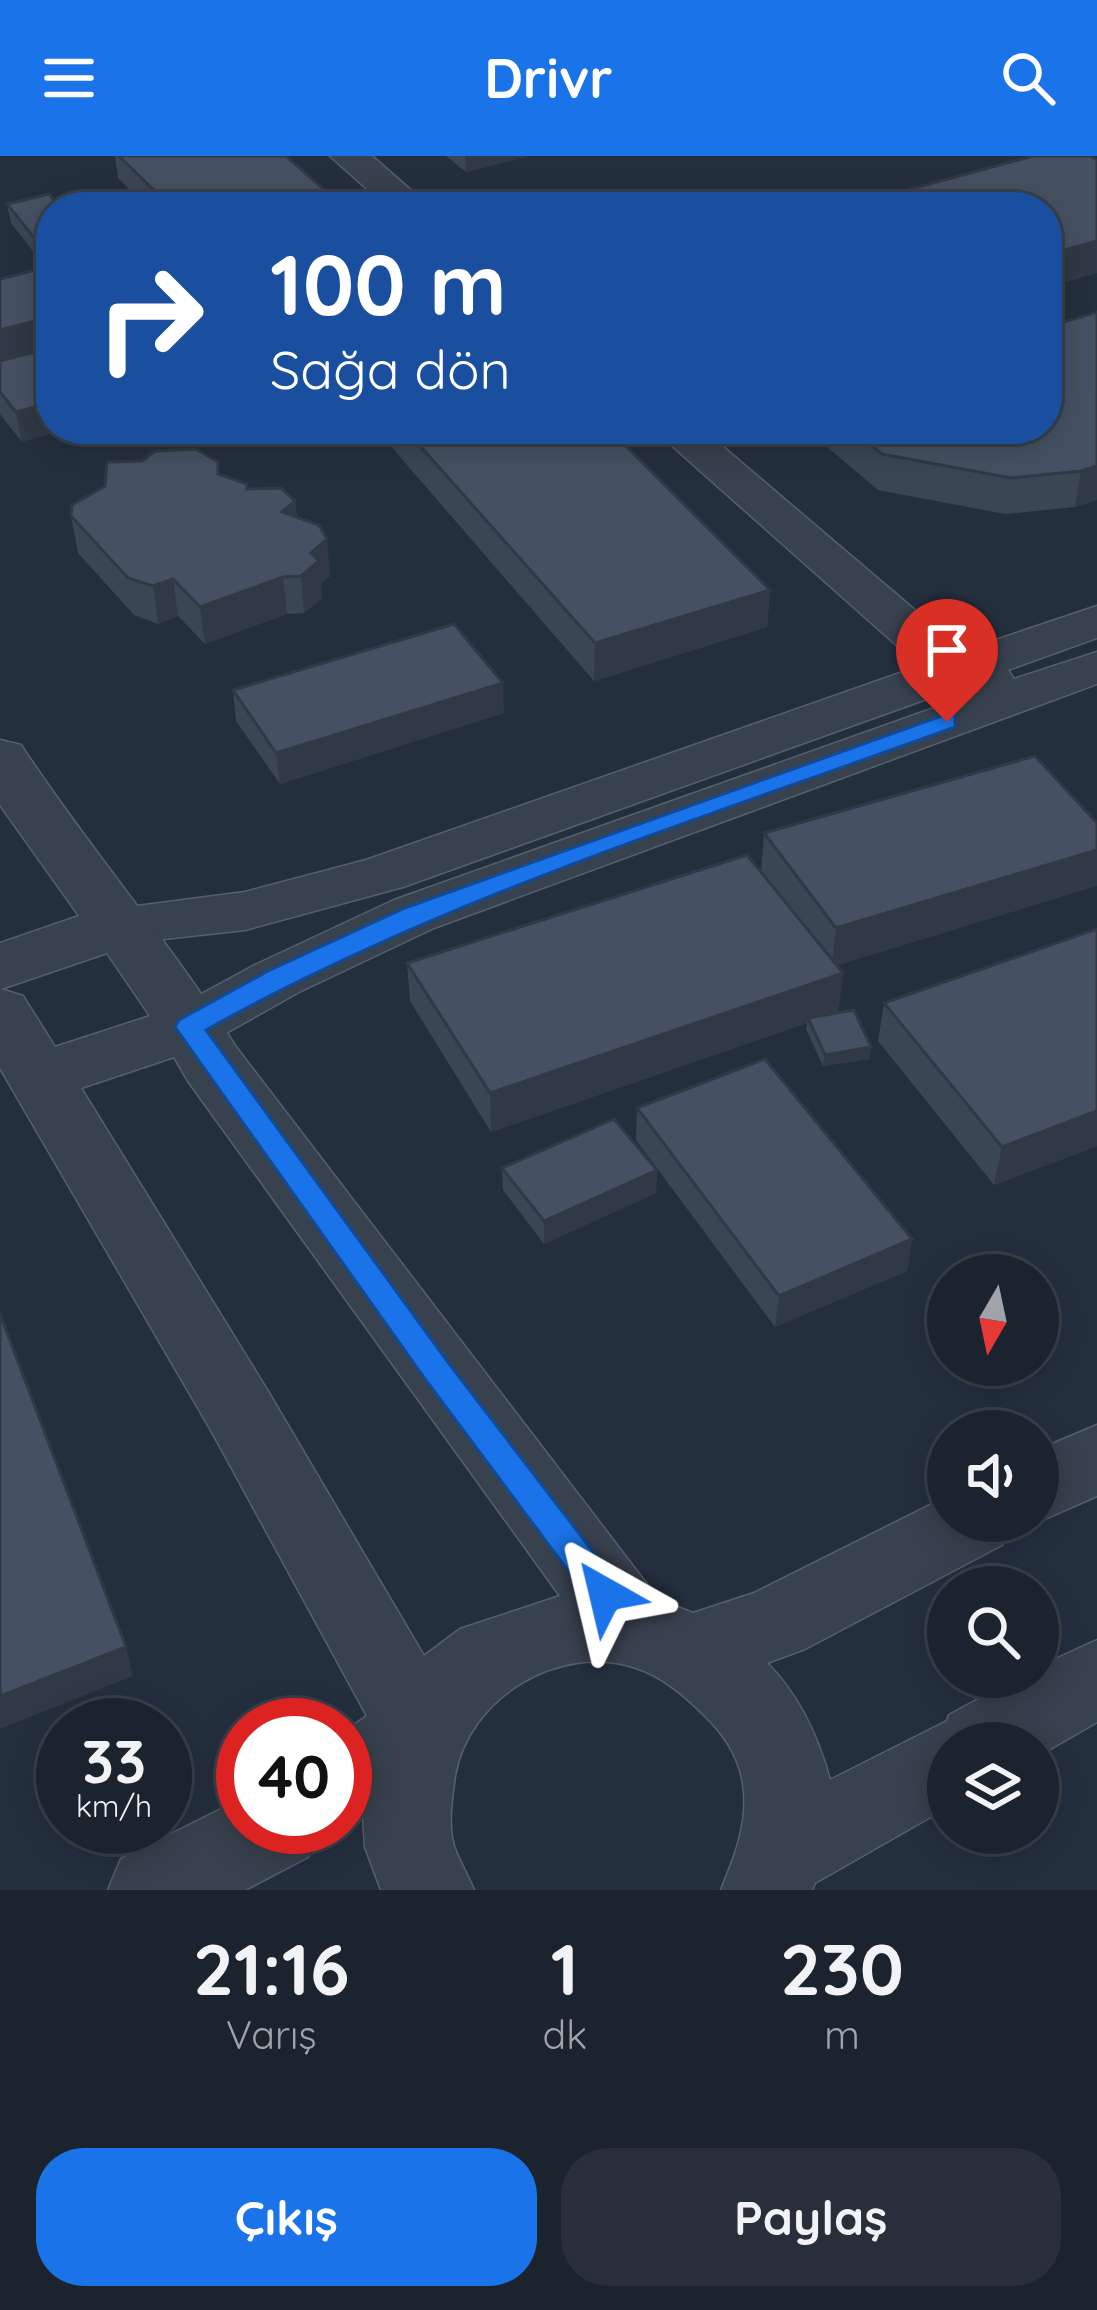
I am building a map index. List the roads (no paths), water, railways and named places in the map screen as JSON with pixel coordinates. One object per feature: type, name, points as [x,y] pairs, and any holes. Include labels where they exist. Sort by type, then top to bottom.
[{"type":"street","points":[[349,156],[393,192]]},
{"type":"street","points":[[692,444],[956,671],[1036,689]]},
{"type":"street","points":[[0,967],[119,925],[245,910],[383,874],[1097,621]]},
{"type":"street","points":[[40,1078],[189,1027],[278,978],[414,914],[1097,667]]},
{"type":"street","points":[[0,758],[41,823],[158,975],[189,1027],[439,1374],[663,1640],[759,1712],[787,1782],[785,1877]]},
{"type":"street","points":[[0,1012],[239,1410],[420,1730],[404,1815],[419,1878],[429,1890]]},
{"type":"street","points":[[1059,1477],[1097,1458]]},
{"type":"street","points":[[372,1762],[420,1730],[453,1683],[503,1647],[592,1626],[663,1640],[776,1623],[933,1542]]},
{"type":"street","points":[[1018,1722],[1097,1678]]},
{"type":"street","points":[[785,1877],[927,1776]]},
{"type":"street","points":[[153,1890],[224,1854]]}]
